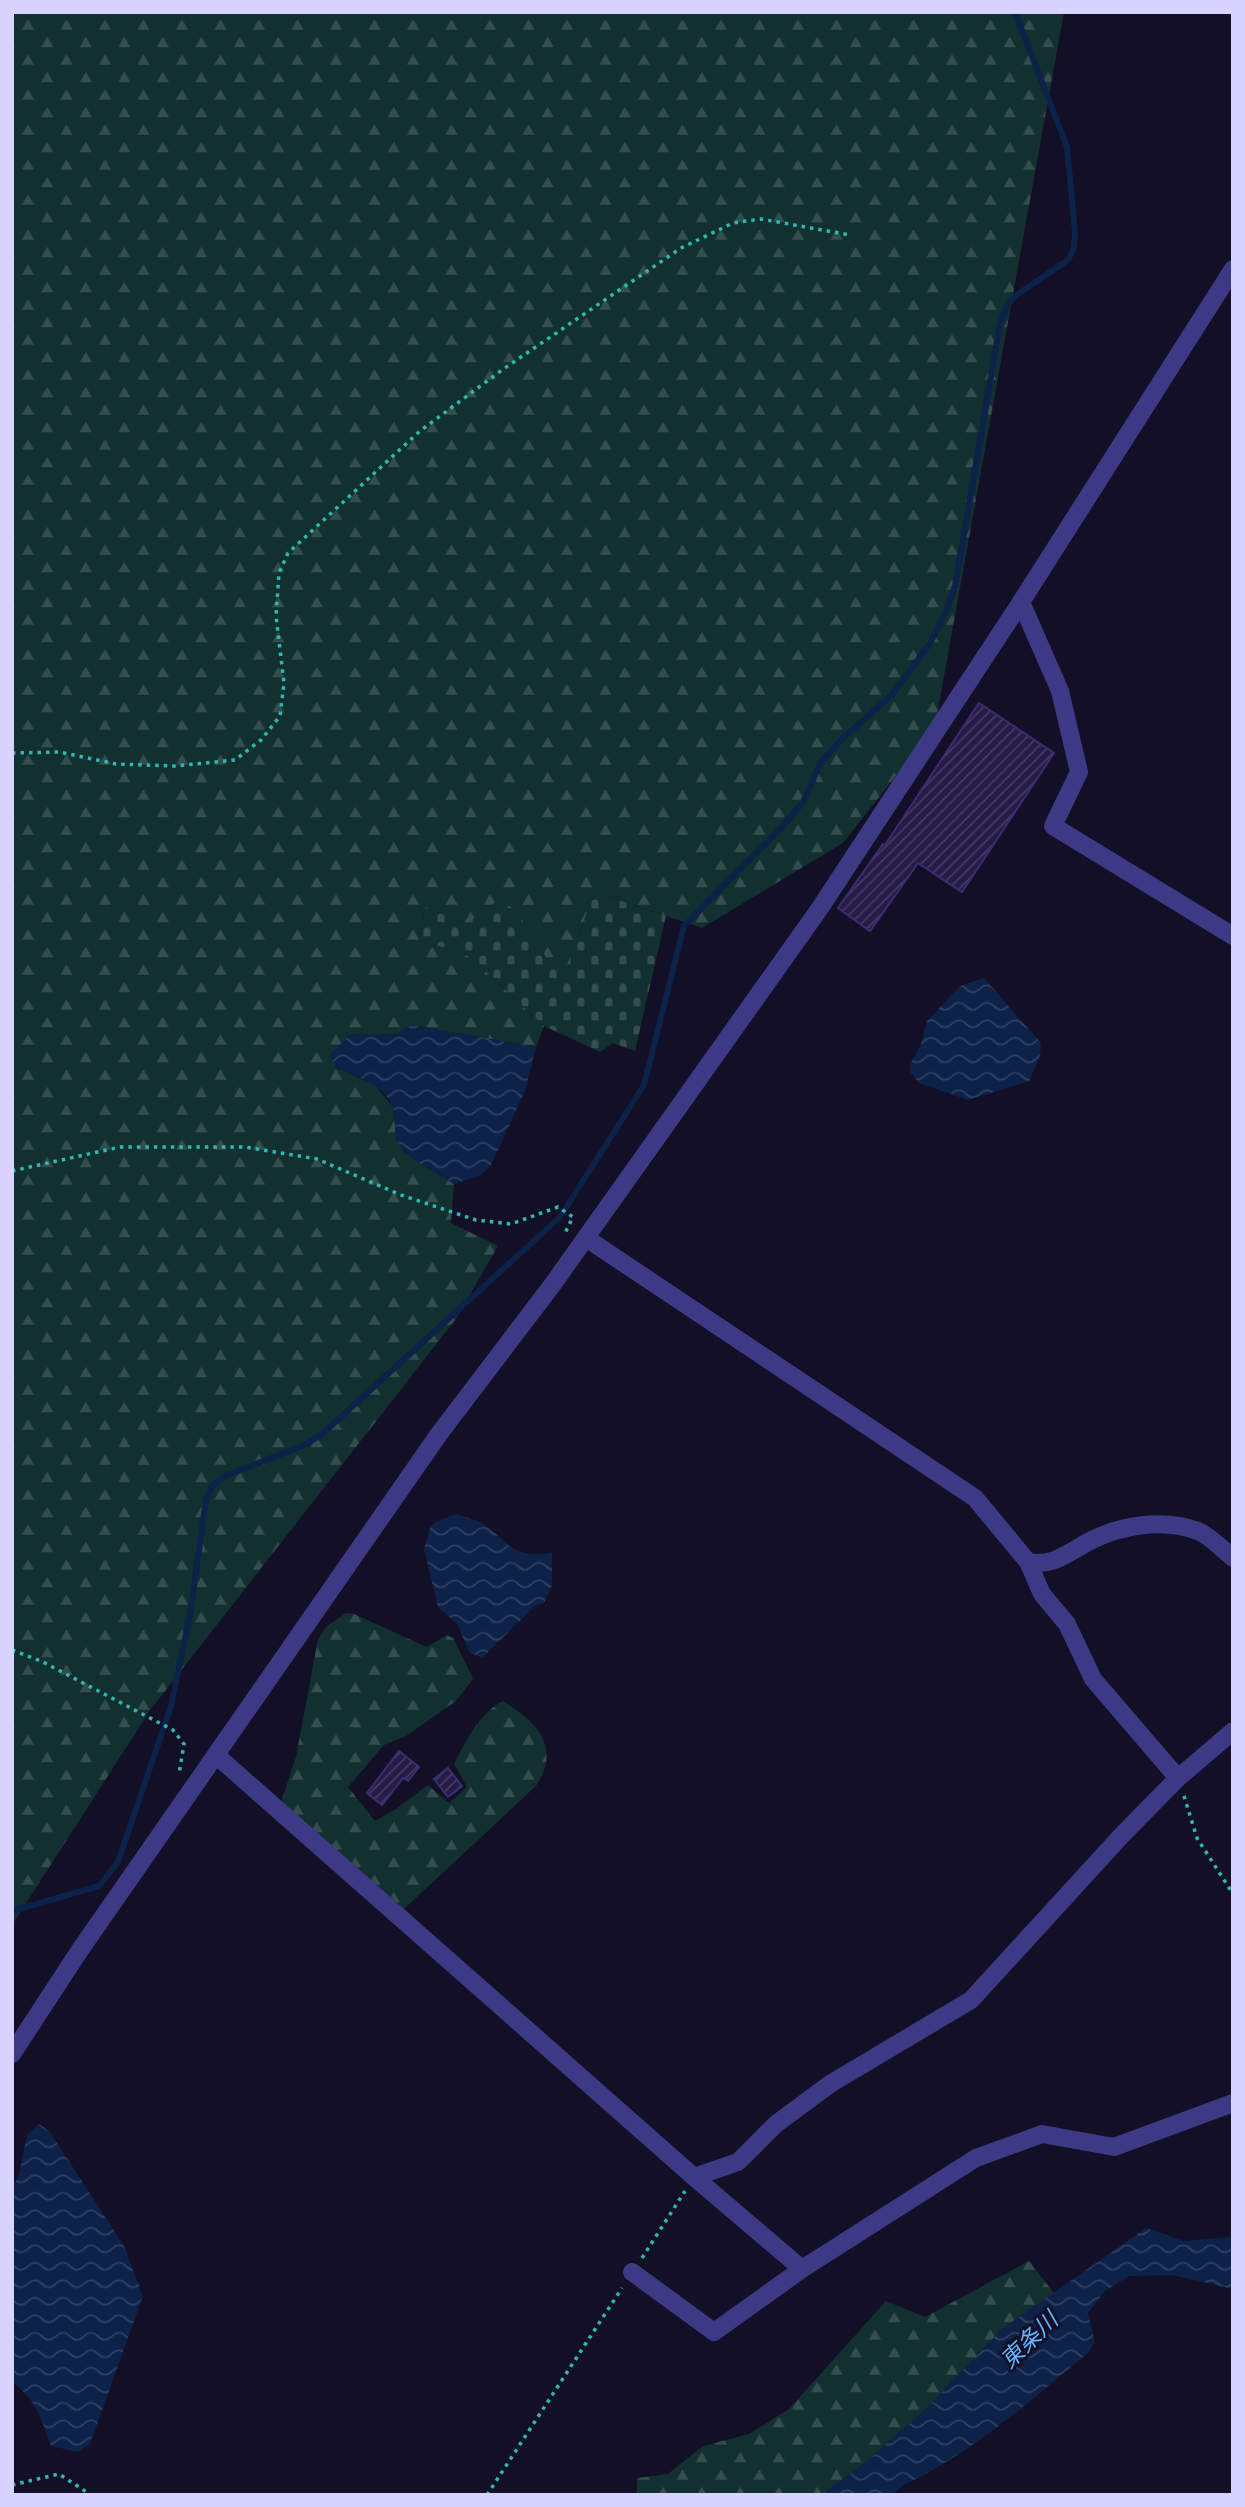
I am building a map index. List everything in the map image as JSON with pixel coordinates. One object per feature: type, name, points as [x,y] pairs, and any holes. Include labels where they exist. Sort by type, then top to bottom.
[{"type":"street","points":[[12,2054],[80,1950],[439,1434],[586,1238],[820,908],[1021,602],[1233,269]]},
{"type":"street","points":[[1021,602],[1060,691],[1079,772],[1053,826],[1233,936]]},
{"type":"street","points":[[586,1238],[975,1498],[1028,1562],[1042,1594],[1067,1624],[1093,1679],[1178,1778]]},
{"type":"street","points":[[1028,1562],[1036,1564],[1056,1561],[1091,1541],[1131,1526],[1170,1525],[1201,1532],[1233,1558]]},
{"type":"street","points":[[694,2177],[738,2162],[776,2124],[830,2084],[971,2000],[1122,1835],[1178,1778],[1233,1731]]},
{"type":"street","points":[[217,1756],[802,2269]]},
{"type":"street","points":[[632,2272],[714,2332],[802,2269],[976,2158],[1042,2134],[1114,2147],[1233,2103]]},
{"type":"path","points":[[12,752],[59,752],[116,764],[175,766],[235,760],[261,740],[280,716],[284,683],[276,616],[279,573],[288,553],[420,431],[502,370],[681,248],[733,223],[761,219],[850,235]]},
{"type":"path","points":[[12,1171],[120,1147],[245,1147],[317,1159],[401,1195],[476,1220],[512,1224],[558,1207],[573,1217]]},
{"type":"path","points":[[12,1650],[41,1661],[173,1730],[184,1744],[176,1792],[185,1800]]},
{"type":"path","points":[[1178,1778],[1197,1838],[1233,1894]]},
{"type":"path","points":[[487,2495],[694,2177]]},
{"type":"path","points":[[12,2485],[59,2474],[91,2495]]},
{"type":"green space","points":[[12,12],[1064,12],[935,726],[843,843],[702,928],[595,892],[566,967],[550,964],[516,910],[467,924],[425,907],[419,942],[461,951],[475,961],[544,1026],[536,1047],[411,1025],[397,1034],[351,1034],[335,1067],[375,1085],[394,1108],[396,1139],[404,1152],[454,1184],[451,1223],[498,1246],[456,1319],[151,1709],[12,1925]]},
{"type":"green space","points":[[595,892],[666,916],[635,1051],[613,1043],[600,1052],[544,1026],[461,951],[419,942],[425,907],[467,924],[498,900],[516,910],[550,964],[566,967]]},
{"type":"green space","points":[[346,1613],[354,1614],[427,1647],[447,1635],[454,1639],[473,1679],[456,1701],[406,1736],[384,1745],[348,1787],[375,1821],[428,1785],[449,1803],[467,1787],[454,1764],[480,1720],[503,1701],[535,1727],[546,1747],[543,1772],[536,1786],[404,1909],[281,1802],[296,1757],[318,1639],[327,1626]]},
{"type":"green space","points":[[1029,2261],[1054,2293],[1002,2329],[925,2410],[865,2463],[821,2495],[637,2495],[637,2478],[668,2474],[703,2446],[749,2434],[789,2409],[886,2301],[925,2317]]},
{"type":"water","points":[[984,978],[1041,1043],[1040,1056],[1029,1081],[968,1100],[919,1083],[910,1072],[910,1065],[921,1044],[927,1021],[960,986]]},
{"type":"water","points":[[411,1025],[536,1047],[525,1091],[491,1165],[481,1175],[454,1184],[415,1160],[398,1142],[394,1111],[385,1094],[361,1078],[335,1067],[330,1054],[351,1034],[397,1034]]},
{"type":"water","points":[[456,1514],[475,1520],[517,1550],[525,1553],[552,1553],[552,1585],[544,1603],[535,1606],[482,1658],[469,1652],[458,1625],[438,1607],[424,1549],[430,1528],[435,1522]]},
{"type":"water","points":[[39,2124],[50,2132],[124,2246],[143,2296],[90,2444],[78,2452],[51,2446],[33,2403],[12,2382],[12,2185],[18,2179],[27,2135]]},
{"type":"water","name":"東条川","points":[[1146,2228],[1184,2241],[1233,2237],[1233,2289],[1172,2275],[1129,2276],[1105,2291],[1088,2313],[1095,2342],[1088,2353],[977,2442],[891,2495],[821,2495],[865,2463],[925,2410],[1002,2329]]},
{"type":"building","points":[[979,703],[1054,753],[962,892],[918,863],[870,931],[838,908],[883,844],[885,845]]},
{"type":"building","points":[[399,1751],[419,1767],[408,1781],[403,1778],[382,1805],[367,1793]]},
{"type":"building","points":[[448,1768],[462,1786],[448,1797],[434,1779]]},
{"type":"waterway","points":[[12,1911],[99,1886],[118,1862],[171,1706],[190,1615],[206,1500],[212,1486],[225,1476],[302,1446],[320,1436],[560,1217],[644,1085],[684,926],[782,827],[803,802],[821,762],[845,736],[892,695],[930,643],[955,586],[1000,324],[1007,306],[1015,296],[1068,260],[1074,248],[1075,232],[1067,147],[1015,12]]}]
